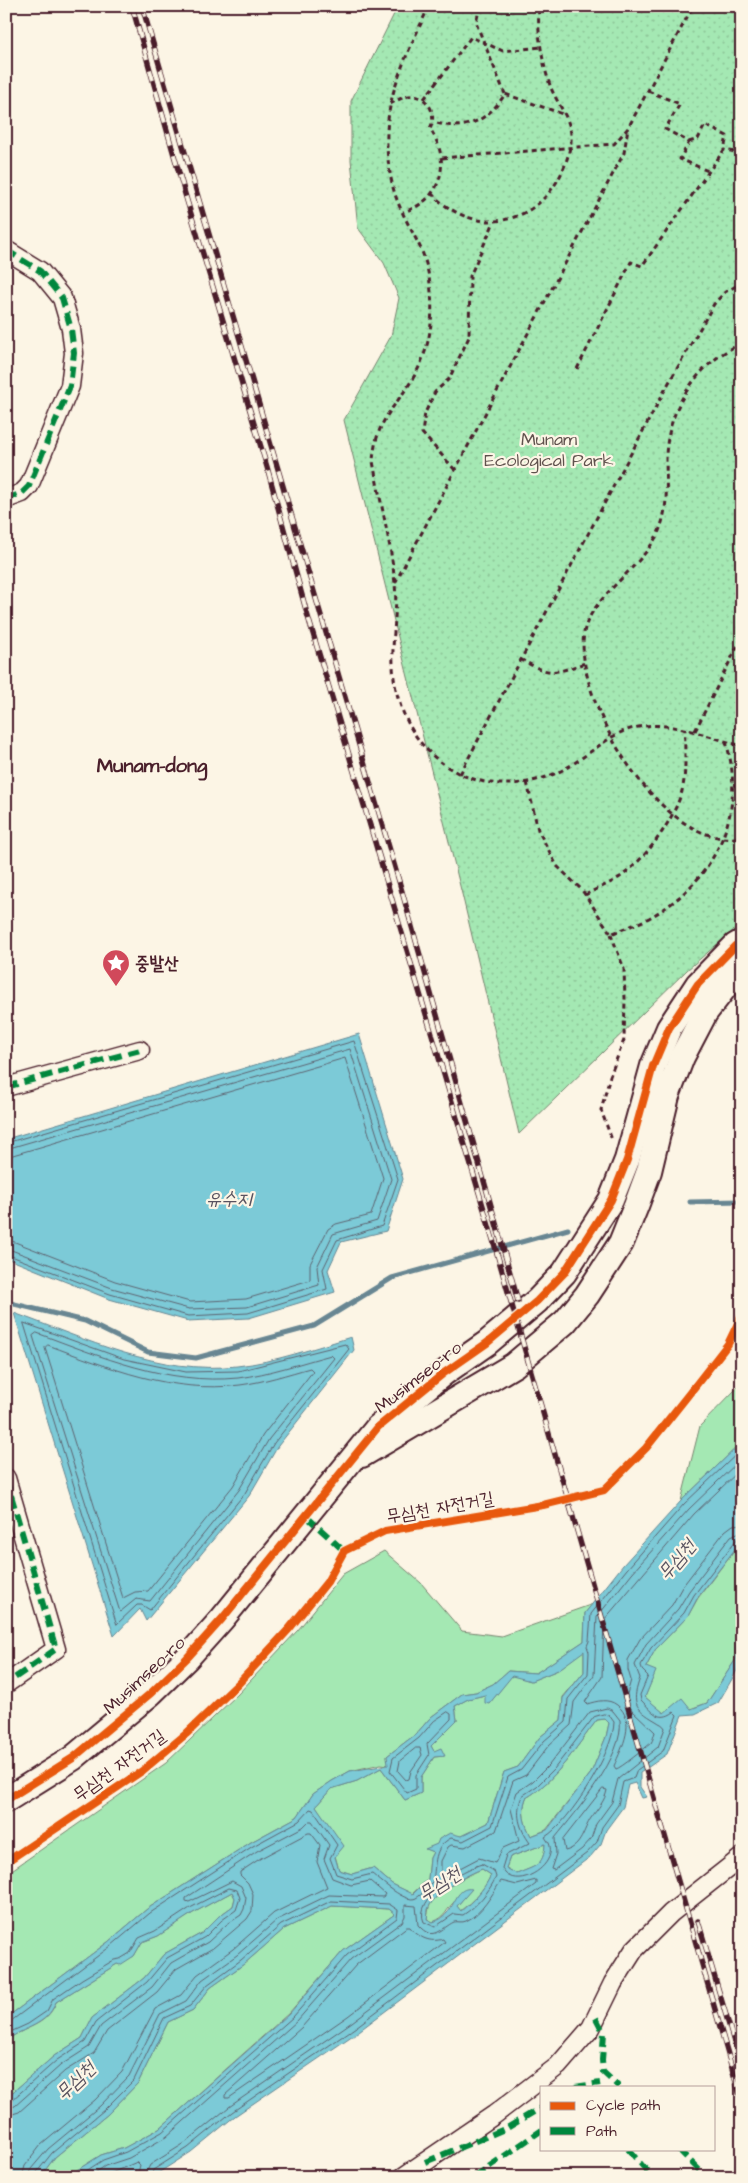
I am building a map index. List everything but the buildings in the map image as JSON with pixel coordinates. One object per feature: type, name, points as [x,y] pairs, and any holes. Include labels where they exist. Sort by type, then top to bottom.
[{"type":"street","points":[[6,250],[40,271],[62,298],[71,329],[74,353],[70,386],[29,486],[22,493],[6,499]]},
{"type":"street","name":"Musimseo-ro","points":[[6,1800],[73,1758],[151,1693],[187,1658],[354,1459],[378,1427],[444,1373],[501,1331],[537,1301],[564,1273],[610,1200],[627,1160],[653,1066],[669,1028],[698,984],[735,946],[742,942]]},
{"type":"street","name":"Musimseo-ro","points":[[354,1459],[514,1365],[565,1322],[587,1295],[621,1243],[636,1206],[649,1171],[667,1096],[682,1057],[705,1013],[742,965]]},
{"type":"street","points":[[6,1087],[140,1050]]},
{"type":"street","points":[[6,1478],[56,1649],[6,1684]]},
{"type":"street","points":[[403,2177],[494,2115],[558,2066],[591,2028],[613,1983],[634,1950],[672,1913],[742,1857]]},
{"type":"path","points":[[429,6],[400,69],[389,104],[386,134],[392,184],[402,212],[422,252],[430,285],[430,331],[418,370],[383,420],[375,441],[373,461],[395,583],[392,659],[397,694],[409,728],[422,747],[460,774],[475,781],[513,784],[554,774],[574,764],[610,738],[642,726],[668,726],[685,729],[742,746]]},
{"type":"path","points":[[480,6],[476,22],[505,94],[563,115]]},
{"type":"path","points":[[431,193],[451,212],[474,219],[504,222],[519,216],[547,196],[562,176],[570,147],[569,122],[563,115],[551,87],[542,47],[539,6]]},
{"type":"path","points":[[442,158],[614,144],[628,128],[692,7],[685,6]]},
{"type":"path","points":[[424,99],[471,37],[503,51],[542,47]]},
{"type":"path","points":[[648,91],[680,104],[665,129],[689,142]]},
{"type":"path","points":[[437,123],[467,126],[494,110],[505,94]]},
{"type":"path","points":[[389,104],[411,96],[424,99],[432,110],[433,117],[430,129],[438,140],[442,158],[441,173],[431,193],[423,202],[402,212]]},
{"type":"path","points":[[577,369],[630,262],[642,266],[724,150],[727,136],[705,125],[698,139],[689,142],[680,159],[708,171]]},
{"type":"path","points":[[395,583],[624,153],[628,128]]},
{"type":"path","points":[[724,150],[742,153]]},
{"type":"path","points":[[455,470],[422,433],[425,413],[434,392],[449,379],[469,337],[470,276],[495,222]]},
{"type":"path","points":[[460,774],[667,386],[714,304],[725,292],[742,282]]},
{"type":"path","points":[[742,289],[742,306]]},
{"type":"path","points":[[742,343],[712,360],[685,392],[669,429],[666,500],[659,531],[638,564],[605,596],[588,621],[582,645],[590,686],[610,738],[655,800],[674,815],[701,830],[724,838],[742,837]]},
{"type":"path","points":[[695,731],[742,637]]},
{"type":"path","points":[[520,660],[542,671],[552,673],[585,663]]},
{"type":"path","points":[[585,895],[620,877],[642,855],[674,815],[682,790],[686,764],[685,729]]},
{"type":"path","points":[[611,934],[650,917],[696,881],[724,838],[733,801],[734,772],[726,742]]},
{"type":"path","points":[[526,782],[538,830],[557,866],[585,895],[611,934],[624,969],[624,1040],[601,1110],[614,1144]]},
{"type":"green space","name":"Munam Ecological Park","points":[[398,6],[742,6],[742,923],[687,970],[519,1134],[463,898],[344,420],[391,336],[399,298],[384,263],[358,228],[351,160],[351,101]]},
{"type":"green space","points":[[742,1374],[742,1442],[681,1501],[700,1426],[737,1388]]},
{"type":"green space","points":[[742,1540],[742,1625],[736,1639],[736,1659],[707,1703],[690,1709],[664,1714],[645,1697],[655,1672],[646,1667],[655,1650],[688,1616],[698,1598]]},
{"type":"green space","points":[[384,1551],[421,1583],[462,1631],[502,1636],[593,1604],[585,1613],[584,1641],[536,1673],[508,1671],[493,1684],[476,1692],[462,1694],[431,1717],[416,1734],[387,1756],[389,1765],[381,1764],[350,1771],[332,1781],[313,1794],[297,1817],[251,1842],[147,1909],[108,1942],[6,2018],[6,1874],[166,1763],[238,1694],[298,1630],[343,1574]]},
{"type":"green space","points":[[584,1650],[584,1672],[563,1697],[561,1720],[540,1737],[518,1767],[504,1772],[488,1823],[461,1836],[426,1849],[433,1852],[430,1858],[428,1879],[412,1894],[392,1884],[373,1868],[352,1874],[339,1870],[325,1820],[316,1806],[331,1789],[357,1781],[381,1768],[405,1800],[421,1793],[421,1777],[434,1757],[444,1756],[434,1752],[431,1746],[457,1720],[455,1706],[468,1699],[485,1695],[489,1704],[512,1675],[531,1681],[558,1670]]},
{"type":"green space","points":[[605,1719],[609,1723],[606,1737],[591,1773],[546,1830],[531,1836],[524,1817],[526,1798],[537,1791],[556,1773],[597,1720]]},
{"type":"green space","points":[[545,1844],[543,1857],[534,1867],[517,1874],[506,1868],[510,1857]]},
{"type":"green space","points":[[482,1869],[491,1875],[482,1890],[469,1903],[460,1911],[457,1906],[471,1889],[456,1900],[441,1918],[433,1922],[427,1919],[429,1907],[438,1896],[469,1875]]},
{"type":"green space","points":[[232,1892],[235,1898],[233,1906],[219,1916],[202,1933],[164,1954],[144,1978],[92,2018],[82,2038],[54,2056],[6,2098],[6,2041],[47,2017],[56,2002],[117,1964],[134,1956],[142,1942],[158,1936],[193,1913]]},
{"type":"green space","points":[[332,1906],[389,1909],[395,1914],[343,1951],[289,2013],[159,2129],[124,2148],[101,2155],[66,2177],[40,2177],[55,2157],[108,2114],[138,2083],[168,2022],[193,2010],[210,1988],[244,1964],[284,1929]]},
{"type":"water","name":"유수지","points":[[359,1034],[403,1179],[386,1231],[341,1242],[328,1270],[335,1292],[249,1318],[188,1321],[109,1299],[6,1258],[6,1139]]},
{"type":"water","points":[[14,1313],[123,1353],[179,1365],[208,1367],[251,1364],[294,1354],[351,1337],[354,1350],[278,1446],[249,1496],[146,1621],[140,1609],[114,1636]]},
{"type":"water","name":"무심천","points":[[742,1442],[742,1540],[698,1597],[688,1616],[655,1650],[646,1667],[656,1671],[645,1697],[664,1713],[682,1698],[691,1709],[707,1703],[736,1659],[736,1639],[742,1625],[742,1662],[718,1703],[695,1714],[682,1715],[667,1754],[640,1773],[640,1787],[647,1797],[642,1798],[635,1783],[628,1785],[623,1807],[606,1830],[601,1844],[590,1857],[359,2031],[235,2116],[191,2152],[152,2177],[66,2177],[101,2155],[124,2148],[159,2129],[289,2014],[343,1951],[395,1914],[389,1909],[332,1906],[284,1929],[244,1964],[210,1988],[193,2010],[168,2022],[138,2083],[108,2114],[55,2157],[40,2177],[6,2177],[6,2098],[54,2056],[82,2038],[92,2018],[144,1978],[164,1954],[202,1933],[219,1916],[233,1906],[235,1898],[232,1892],[193,1913],[158,1936],[142,1942],[134,1956],[120,1965],[117,1964],[56,2002],[52,2010],[41,2021],[6,2041],[6,2018],[108,1942],[147,1909],[251,1842],[297,1817],[313,1794],[332,1781],[350,1771],[388,1765],[387,1756],[416,1734],[431,1717],[462,1694],[476,1692],[493,1684],[508,1671],[536,1673],[584,1641],[585,1613],[623,1565],[681,1501]],"holes":[[[584,1651],[584,1672],[563,1698],[561,1720],[540,1737],[518,1767],[504,1772],[488,1823],[461,1836],[450,1833],[439,1839],[437,1844],[425,1849],[433,1852],[430,1858],[428,1879],[413,1894],[392,1884],[373,1868],[352,1874],[339,1870],[335,1857],[344,1846],[316,1806],[331,1789],[357,1781],[381,1768],[405,1800],[421,1793],[421,1777],[434,1757],[445,1756],[441,1748],[434,1751],[431,1746],[457,1720],[455,1706],[468,1699],[485,1695],[485,1703],[489,1704],[512,1676],[531,1681],[558,1670]],[[605,1719],[609,1723],[606,1737],[591,1773],[547,1830],[531,1836],[524,1817],[526,1798],[537,1791],[556,1773],[597,1720]],[[545,1844],[543,1857],[537,1865],[517,1874],[506,1868],[510,1857]],[[482,1869],[491,1875],[482,1890],[470,1903],[461,1911],[457,1906],[472,1889],[463,1890],[450,1910],[442,1918],[433,1922],[427,1919],[428,1908],[438,1895],[452,1884]]]},
{"type":"waterway","points":[[690,1202],[742,1201]]},
{"type":"waterway","points":[[6,1302],[85,1321],[148,1352],[196,1358],[314,1326],[392,1278],[568,1229]]},
{"type":"railway","points":[[132,6],[185,194],[267,467],[306,610],[494,1243],[742,2103]]},
{"type":"railway","points":[[142,6],[401,888],[518,1301]]},
{"type":"railway","points":[[698,1921],[742,2069]]},
{"type":"marked path","points":[[6,250],[40,271],[62,298],[71,329],[74,353],[70,386],[29,486],[22,493],[6,499]]},
{"type":"marked path","points":[[6,1087],[140,1050]]},
{"type":"marked path","points":[[6,1478],[56,1649],[6,1684]]},
{"type":"marked path","points":[[306,1516],[344,1551]]},
{"type":"marked path","points":[[596,2018],[604,2033],[603,2072],[618,2086]]},
{"type":"marked path","points":[[581,2086],[600,2083]]},
{"type":"marked path","points":[[425,2162],[507,2128],[540,2108]]},
{"type":"marked path","points":[[474,2177],[540,2131]]},
{"type":"marked path","points":[[629,2150],[652,2177]]},
{"type":"marked path","points":[[679,2150],[706,2177]]},
{"type":"cycle path","points":[[6,1800],[73,1758],[151,1693],[187,1658],[222,1619],[378,1427],[444,1373],[487,1343],[537,1301],[564,1273],[611,1200],[627,1160],[653,1066],[669,1028],[698,984],[735,946],[742,942]]},
{"type":"cycle path","name":"무심천 자전거길","points":[[6,1862],[142,1771],[186,1734],[238,1684],[289,1629],[327,1582],[344,1551],[385,1531],[543,1505],[604,1490],[646,1448],[696,1385],[728,1344],[742,1315]]},
{"type":"place","name":"중발산","points":[[116,987]]},
{"type":"district","name":"Munam-dong","points":[[152,765]]}]
